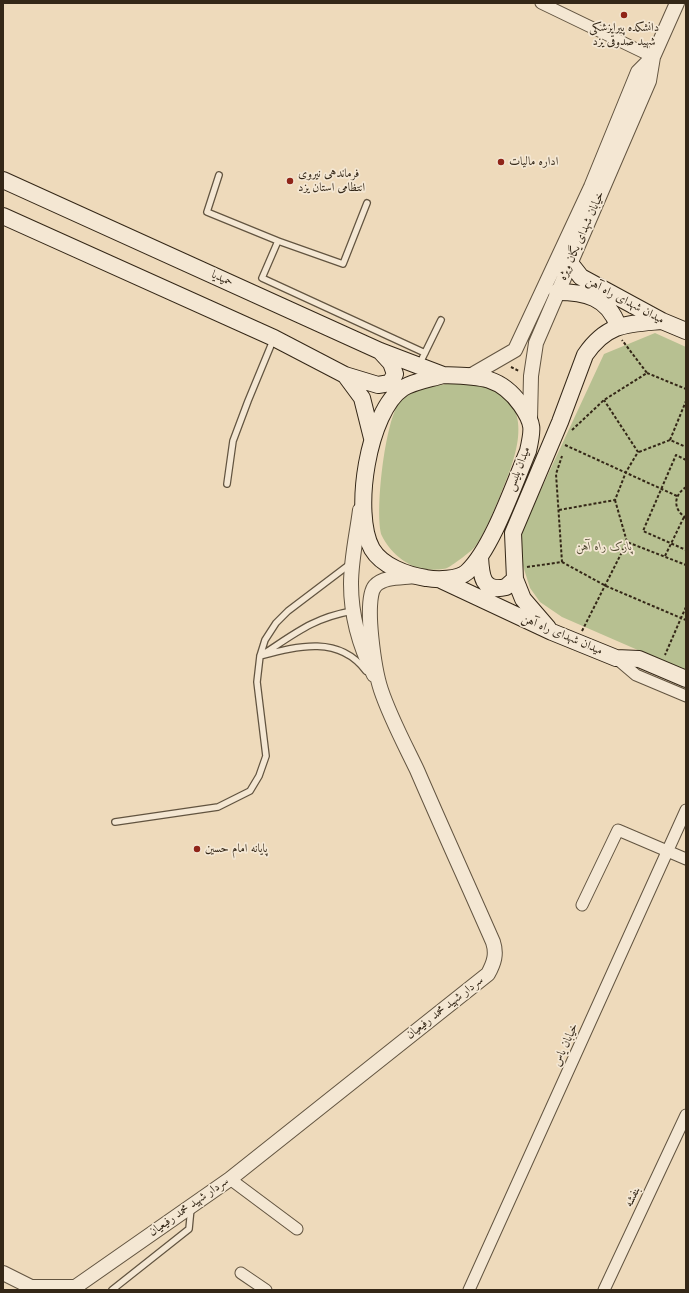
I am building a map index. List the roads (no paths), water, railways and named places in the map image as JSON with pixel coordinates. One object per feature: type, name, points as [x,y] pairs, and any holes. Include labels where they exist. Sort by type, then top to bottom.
[{"type":"main road","name":"حمیدیا","points":[[3,180],[380,351],[421,360],[444,375]]},
{"type":"main road","points":[[3,216],[274,338],[345,375],[378,385],[390,383],[395,374],[391,363],[380,351]]},
{"type":"main road","name":"میدان شهدای راه آهن","points":[[570,262],[581,277],[662,321],[686,331]]},
{"type":"main road","points":[[557,292],[573,292],[607,305],[614,313],[616,327]]},
{"type":"main road","points":[[552,632],[523,599],[514,574],[514,533],[562,445],[585,355],[596,341],[616,327],[662,321]]},
{"type":"main road","points":[[345,375],[362,398],[372,438]]},
{"type":"main road","name":"میدان پلیس","points":[[444,375],[470,376],[496,381],[512,392],[530,419],[532,434],[528,451],[480,557],[465,574],[440,580],[416,576],[387,564],[372,549],[365,531],[364,488],[372,438],[387,406],[403,388],[417,382],[444,375]]},
{"type":"main road","points":[[480,557],[481,574],[484,583],[492,587],[506,587],[514,574]]},
{"type":"main road","name":"میدان شهدای راه آهن","points":[[440,580],[552,632],[616,658],[639,659],[686,678]]},
{"type":"street","points":[[541,3],[653,57]]},
{"type":"street","name":"خیابان شهدای یگان ویژه","points":[[530,419],[531,376],[536,343],[649,80],[653,57],[677,3]]},
{"type":"street","name":"خیابان شهدای یگان ویژه","points":[[470,376],[514,350],[590,187],[638,72],[653,57]]},
{"type":"street","points":[[364,488],[351,584],[353,610],[359,640],[366,660],[381,690]]},
{"type":"street","name":"سردار شهید محمد رفیعیان","points":[[72,1288],[230,1179],[488,974],[493,964],[496,951],[493,942],[381,690],[372,641],[369,610],[371,596],[375,587],[381,582],[390,579],[416,576]]},
{"type":"street","points":[[616,658],[636,674],[686,696]]},
{"type":"street","name":"خیابان یاس","points":[[472,1289],[686,810]]},
{"type":"street","points":[[582,905],[618,830],[668,850],[686,859]]},
{"type":"street","name":"بنفشه","points":[[604,1290],[686,1115]]},
{"type":"street","points":[[230,1179],[297,1229]]},
{"type":"street","points":[[3,1273],[32,1287],[72,1288]]},
{"type":"street","points":[[241,1273],[266,1290]]},
{"type":"lane","points":[[219,175],[207,212],[278,241],[343,264],[367,203]]},
{"type":"lane","points":[[278,241],[262,278],[421,360],[441,320]]},
{"type":"lane","points":[[227,484],[233,441],[274,338]]},
{"type":"lane","points":[[115,822],[218,807],[250,792],[259,776],[266,756],[257,682],[260,656],[265,640],[276,623],[284,615],[353,562]]},
{"type":"lane","points":[[260,656],[310,624],[329,615],[353,610]]},
{"type":"lane","points":[[260,656],[290,648],[323,646],[336,648],[357,659],[381,690]]},
{"type":"lane","points":[[112,1290],[189,1229],[191,1206]]},
{"type":"place","name":"دانشکده پیراپزشکی شهید صدوقی یزد","points":[[624,15]]},
{"type":"place","name":"اداره مالیات","points":[[501,162]]},
{"type":"place","name":"فرماندهی نیروی انتظامی استان یزد","points":[[290,181]]},
{"type":"place","name":"پایانه امام حسین","points":[[197,849]]},
{"type":"park label","name":"پارک راه آهن","points":[[604,547]]}]
